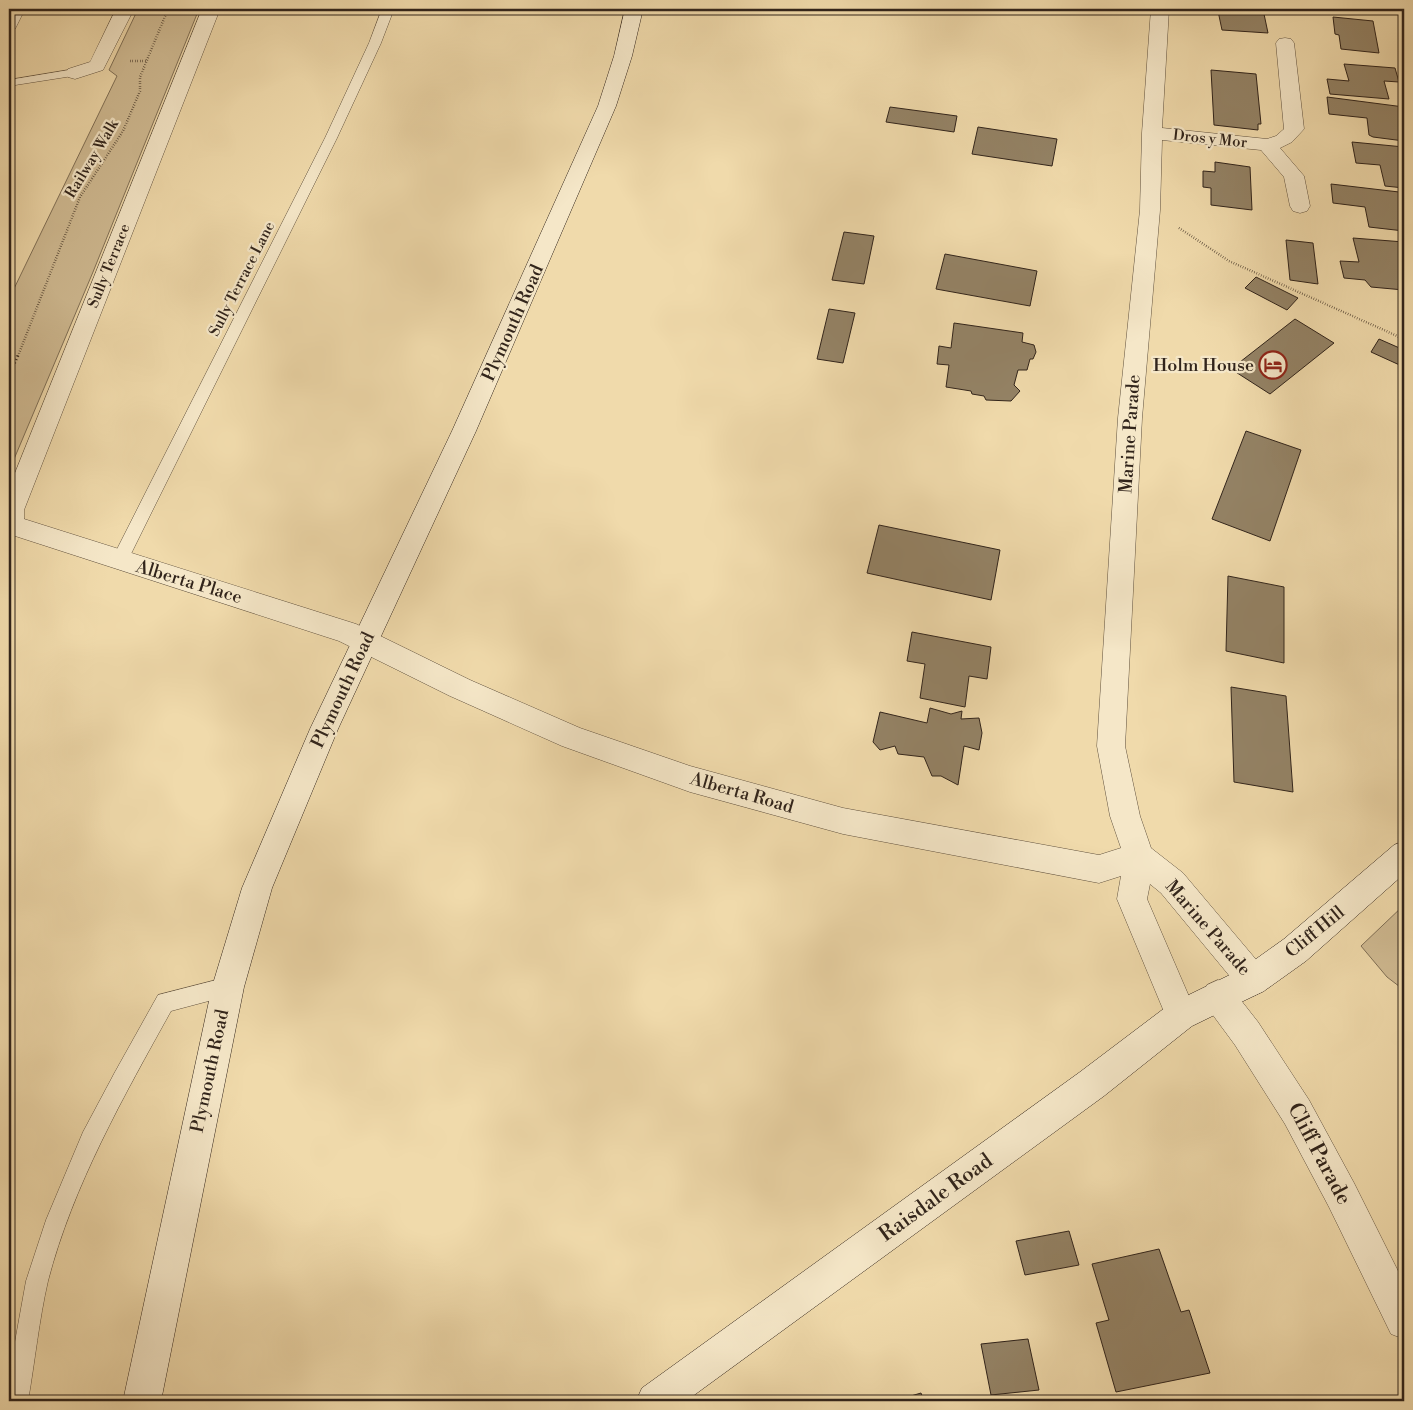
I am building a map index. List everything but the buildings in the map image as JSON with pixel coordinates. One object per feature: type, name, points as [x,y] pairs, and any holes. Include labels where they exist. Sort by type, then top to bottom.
[{"type":"street","points":[[75,73],[97,66],[125,9]]},
{"type":"street","name":"Sully Terrace","points":[[11,525],[12,510],[211,9]]},
{"type":"street","name":"Plymouth Road","points":[[142,1401],[228,987],[240,940],[271,851],[324,729],[464,431],[607,106],[623,56],[634,9]]},
{"type":"street","name":"Marine Parade","points":[[1160,9],[1152,133],[1150,210],[1130,418],[1111,746],[1125,816],[1139,857],[1132,899],[1181,1015]]},
{"type":"street","name":"Dros y Mor","points":[[1152,133],[1268,145],[1290,136],[1294,129],[1285,43]]},
{"type":"street","name":"Dros y Mor","points":[[1268,145],[1294,176],[1300,206]]},
{"type":"street","name":"Alberta Place","points":[[11,525],[366,640]]},
{"type":"street","name":"Alberta Road","points":[[366,640],[460,688],[572,737],[690,779],[746,795],[843,821],[1099,869],[1139,857]]},
{"type":"street","name":"Cliff Hill","points":[[1218,996],[1253,980],[1302,944],[1404,855]]},
{"type":"street","name":"Marine Parade","points":[[1139,857],[1172,884],[1253,980]]},
{"type":"street","name":"Raisdale Road","points":[[655,1401],[1076,1095],[1181,1015],[1218,996]]},
{"type":"street","name":"Cliff Parade","points":[[1218,996],[1249,1035],[1295,1107],[1404,1321]]},
{"type":"lane","points":[[9,29],[19,9]]},
{"type":"lane","name":"Sully Terrace Lane","points":[[119,561],[331,138],[375,43],[388,9]]},
{"type":"lane","points":[[9,83],[75,73]]},
{"type":"lane","points":[[16,1401],[37,1281],[57,1220],[91,1140],[122,1079],[165,1002],[228,987]]},
{"type":"path","name":"Railway Walk","points":[[9,376],[35,315],[80,197],[123,131],[140,91],[140,78],[168,9]]},
{"type":"path","points":[[1150,210],[1230,260],[1404,339]]},
{"type":"shaded area","points":[[138,9],[199,9],[93,272],[9,471],[9,299],[117,76],[109,70]]},
{"type":"shaded area","points":[[1404,905],[1404,990],[1387,977],[1361,946]]},
{"type":"place","name":"Holm House","points":[[1273,365]]}]
